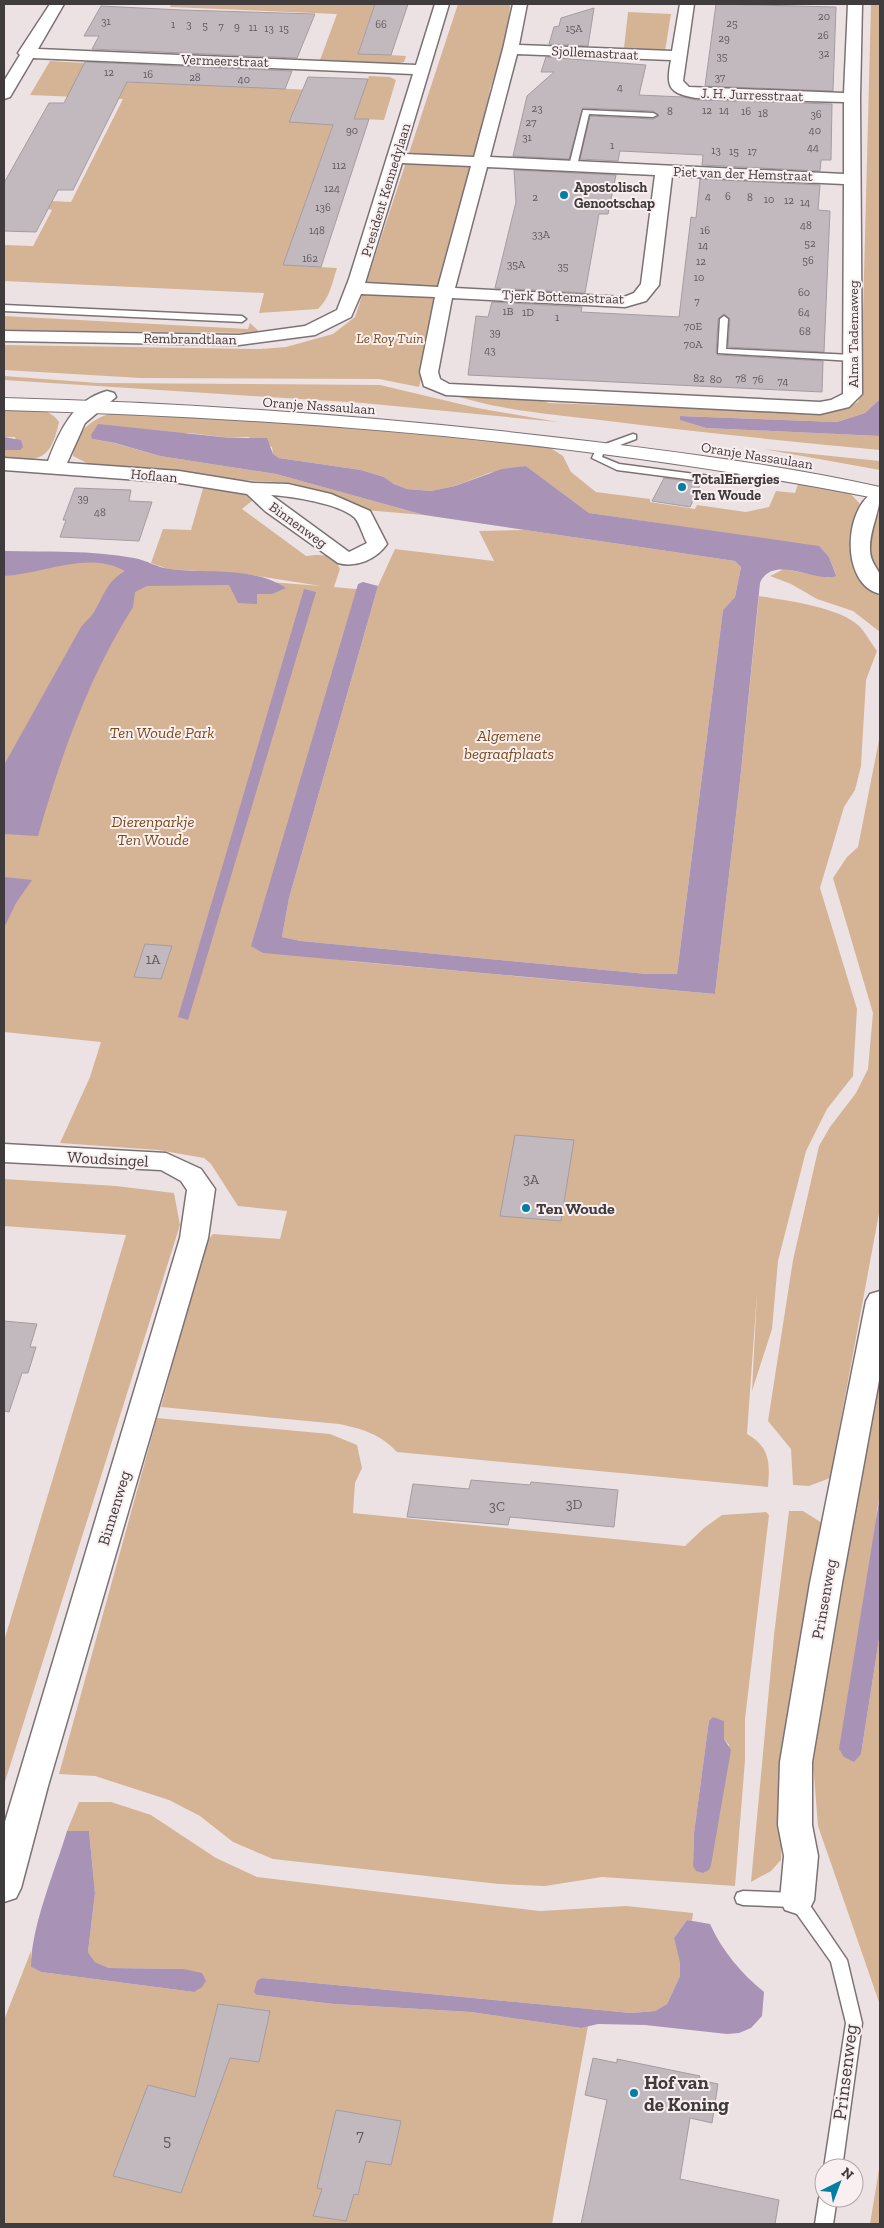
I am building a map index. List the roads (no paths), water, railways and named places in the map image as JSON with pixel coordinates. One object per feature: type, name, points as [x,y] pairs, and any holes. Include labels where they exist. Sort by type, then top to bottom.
[{"type":"main road","name":"Oranje Nassaulaan","points":[[4,392],[98,402],[337,420],[600,449],[750,469],[837,483],[880,494]]},
{"type":"main road","name":"Oranje Nassaulaan","points":[[4,404],[98,402],[297,404],[432,414],[632,437],[757,455],[880,477]]},
{"type":"street","points":[[4,94],[26,53],[57,4]]},
{"type":"street","name":"President Kennedylaan","points":[[355,288],[442,4]]},
{"type":"street","points":[[355,288],[446,291],[479,162],[511,49],[520,4]]},
{"type":"street","name":"J. H. Jurresstraat","points":[[687,4],[675,81],[677,86],[684,91],[711,94],[852,98]]},
{"type":"street","name":"Alma Tademaweg","points":[[446,291],[429,372],[431,382],[437,386],[820,408],[837,406],[848,401],[853,394],[852,98],[855,4]]},
{"type":"street","name":"Sjollemastraat","points":[[511,49],[680,56]]},
{"type":"street","name":"Vermeerstraat","points":[[26,53],[423,70]]},
{"type":"street","name":"Piet van der Hemstraat","points":[[395,158],[853,178]]},
{"type":"street","name":"Tjerk Bottemastraat","points":[[446,291],[625,302],[640,298],[650,285],[664,171]]},
{"type":"street","name":"Rembrandtlaan","points":[[4,336],[239,340],[272,338],[310,331],[346,313],[355,288]]},
{"type":"street","points":[[55,468],[72,424],[98,402]]},
{"type":"street","name":"Hoflaan","points":[[4,464],[178,477],[253,489],[275,488],[303,493],[350,508],[363,515],[377,544],[371,552],[345,559]]},
{"type":"street","name":"Binnenweg","points":[[253,489],[272,507],[345,559]]},
{"type":"street","points":[[880,494],[870,506],[859,538],[862,566],[880,588]]},
{"type":"street","name":"Woudsingel","points":[[4,1153],[166,1162],[191,1174],[201,1188]]},
{"type":"street","name":"Binnenweg","points":[[4,1888],[12,1826],[34,1777],[194,1238],[201,1188]]},
{"type":"street","name":"Prinsenweg","points":[[797,1900],[801,1856],[795,1825],[796,1762],[826,1583],[880,1301]]},
{"type":"lane","points":[[573,166],[586,112],[653,115]]},
{"type":"lane","name":"Rembrandtlaan","points":[[4,308],[242,319]]},
{"type":"lane","points":[[724,318],[721,351],[853,358]]},
{"type":"lane","name":"Oranje Nassaulaan","points":[[600,449],[632,437]]},
{"type":"lane","points":[[743,1898],[797,1900]]},
{"type":"lane","name":"Prinsenweg","points":[[797,1900],[839,1960],[854,2023],[834,2158]]},
{"type":"lane","points":[[824,2224],[826,2208]]},
{"type":"place","name":"Apostolisch Genootschap","points":[[564,195]]},
{"type":"place","name":"TotalEnergies Ten Woude","points":[[682,487]]},
{"type":"place","name":"Ten Woude","points":[[526,1208]]},
{"type":"place","name":"Hof van de Koning","points":[[634,2093]]},
{"type":"park label","name":"Le Roy Tuin","points":[[390,338]]},
{"type":"park label","name":"Ten Woude Park","points":[[162,732]]},
{"type":"park label","name":"Algemene begraafplaats","points":[[509,744]]},
{"type":"park label","name":"Dierenparkje Ten Woude","points":[[153,830]]}]
